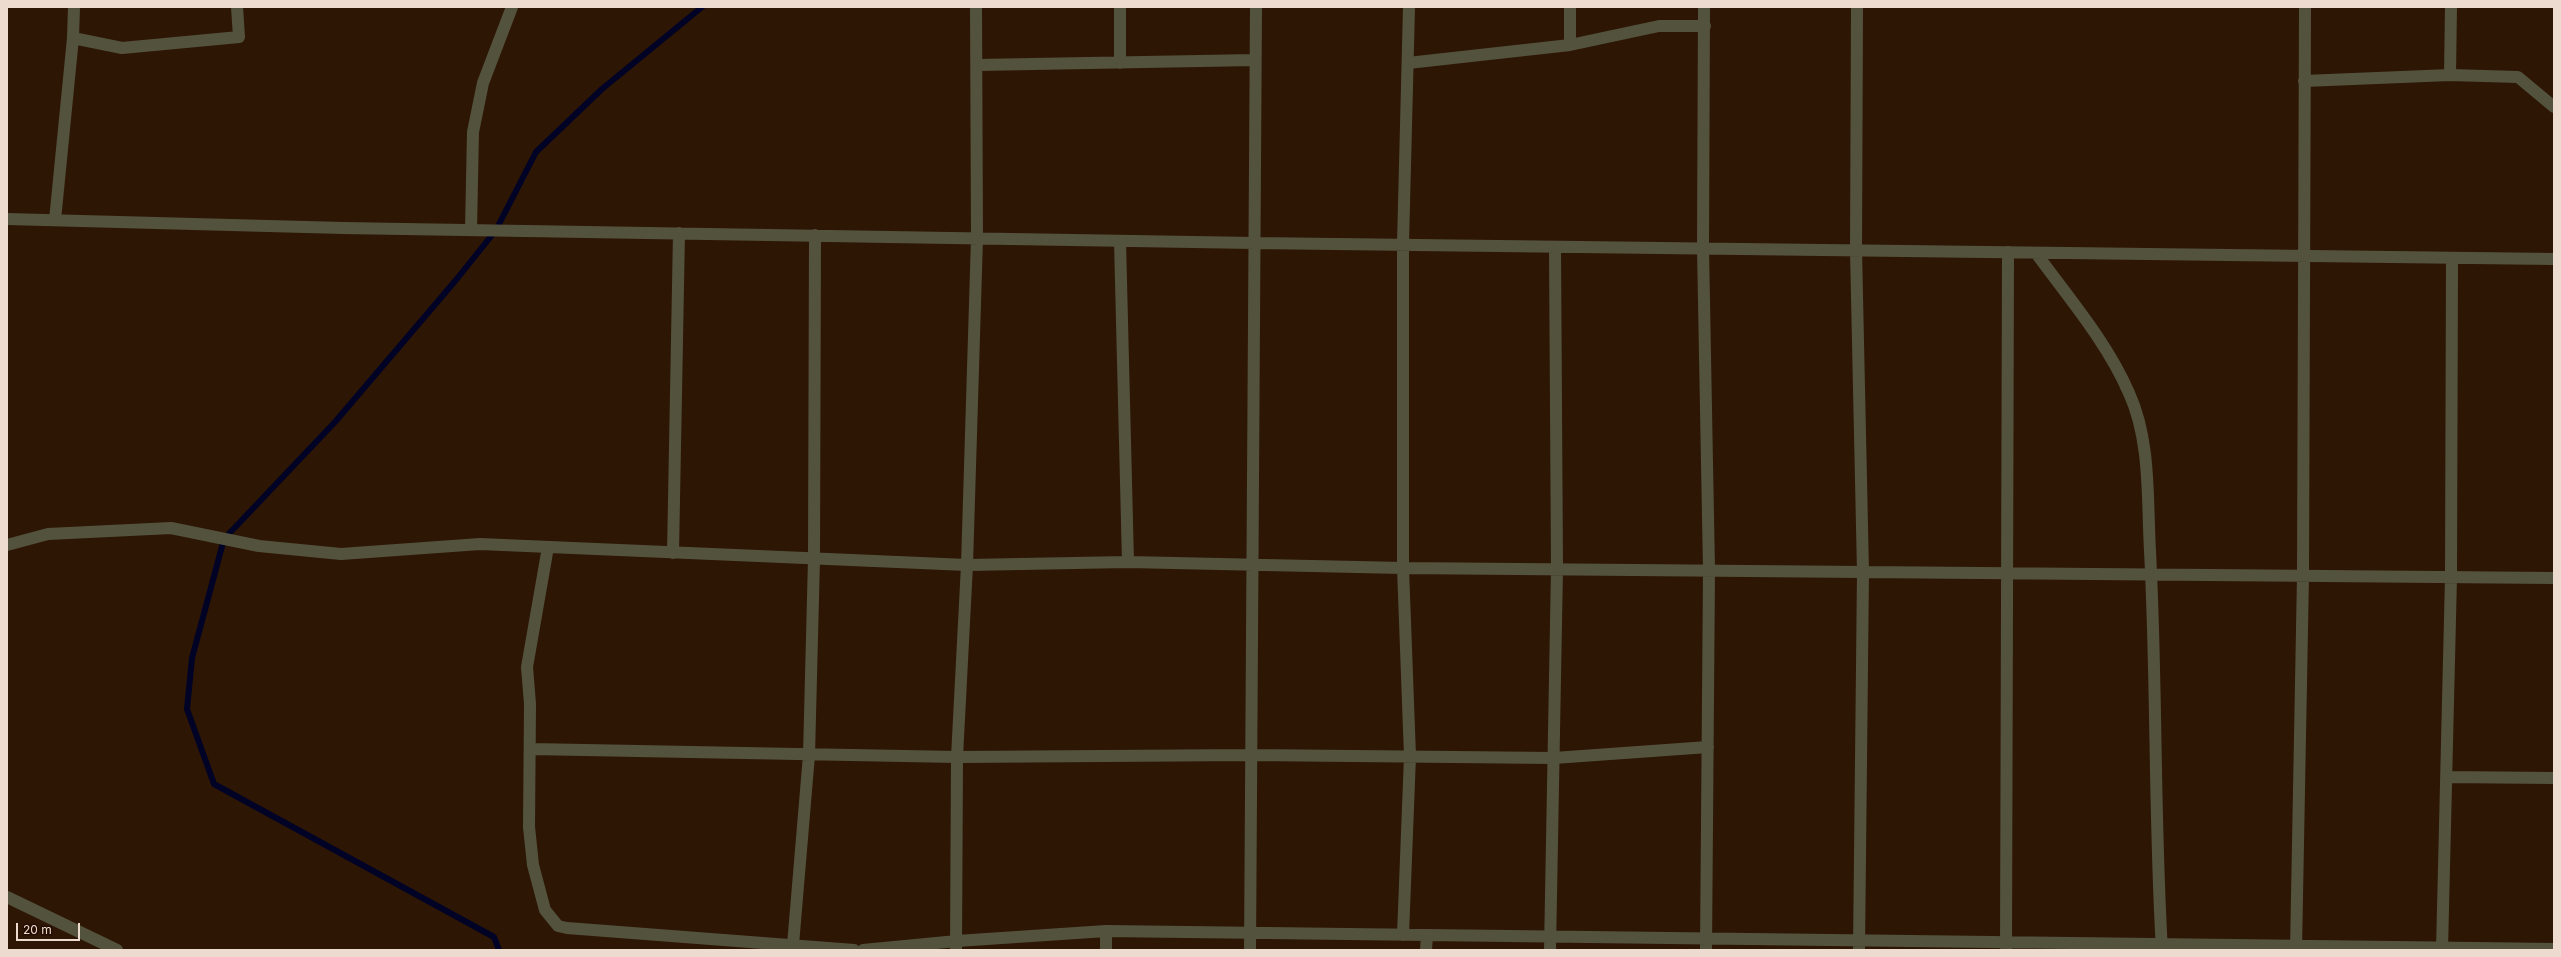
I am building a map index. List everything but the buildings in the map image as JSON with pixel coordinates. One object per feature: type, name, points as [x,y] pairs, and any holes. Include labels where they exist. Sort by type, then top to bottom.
[{"type":"street","points":[[55,220],[74,38],[74,7]]},
{"type":"street","points":[[74,38],[122,48],[239,38],[237,7]]},
{"type":"street","points":[[472,230],[473,132],[483,83],[512,7]]},
{"type":"street","points":[[957,945],[958,757],[967,565],[977,238],[976,7]]},
{"type":"street","points":[[1120,7],[1120,62]]},
{"type":"street","points":[[1250,950],[1256,7]]},
{"type":"street","points":[[1403,935],[1410,756],[1403,568],[1403,244],[1410,7]]},
{"type":"street","points":[[1570,7],[1570,45]]},
{"type":"street","points":[[1704,7],[1703,248],[1709,570],[1706,944]]},
{"type":"street","points":[[1857,7],[1856,250],[1863,572],[1859,945]]},
{"type":"street","points":[[2296,948],[2303,576],[2305,7]]},
{"type":"street","points":[[2450,75],[2451,7]]},
{"type":"street","points":[[1408,63],[1570,45],[1659,26],[1704,26]]},
{"type":"street","points":[[976,65],[1255,60]]},
{"type":"street","points":[[2304,81],[2450,75],[2518,77],[2554,107]]},
{"type":"street","points":[[7,219],[472,230],[1120,241],[2554,259]]},
{"type":"street","points":[[673,553],[679,233]]},
{"type":"street","points":[[794,944],[809,755],[814,559],[815,235]]},
{"type":"street","points":[[1120,241],[1128,562]]},
{"type":"street","points":[[1550,950],[1557,569],[1555,247]]},
{"type":"street","points":[[2006,946],[2008,252]]},
{"type":"street","points":[[2036,253],[2109,354],[2129,392],[2138,418],[2145,461],[2151,574],[2162,947]]},
{"type":"street","points":[[2442,949],[2451,577],[2452,258]]},
{"type":"street","points":[[7,545],[48,534],[171,528],[259,546],[342,554],[480,544],[967,565],[1128,562],[1253,566],[1403,568],[2554,578]]},
{"type":"street","points":[[548,547],[527,667],[530,704],[529,827],[533,865],[545,910],[558,926],[697,939],[794,944],[809,948],[854,950]]},
{"type":"street","points":[[530,749],[958,757],[1251,755],[1554,758],[1708,748]]},
{"type":"street","points":[[2446,777],[2554,778]]},
{"type":"street","points":[[7,897],[117,950]]},
{"type":"street","points":[[1106,932],[1106,950]]},
{"type":"street","points":[[863,950],[957,945],[1106,932],[1550,937],[1706,944],[2442,949],[2554,948]]},
{"type":"street","points":[[1426,950],[1427,936]]},
{"type":"waterway","points":[[499,950],[494,937],[214,784],[187,709],[192,658],[224,539],[335,422],[456,280],[496,230],[536,152],[602,89],[702,7]]}]
